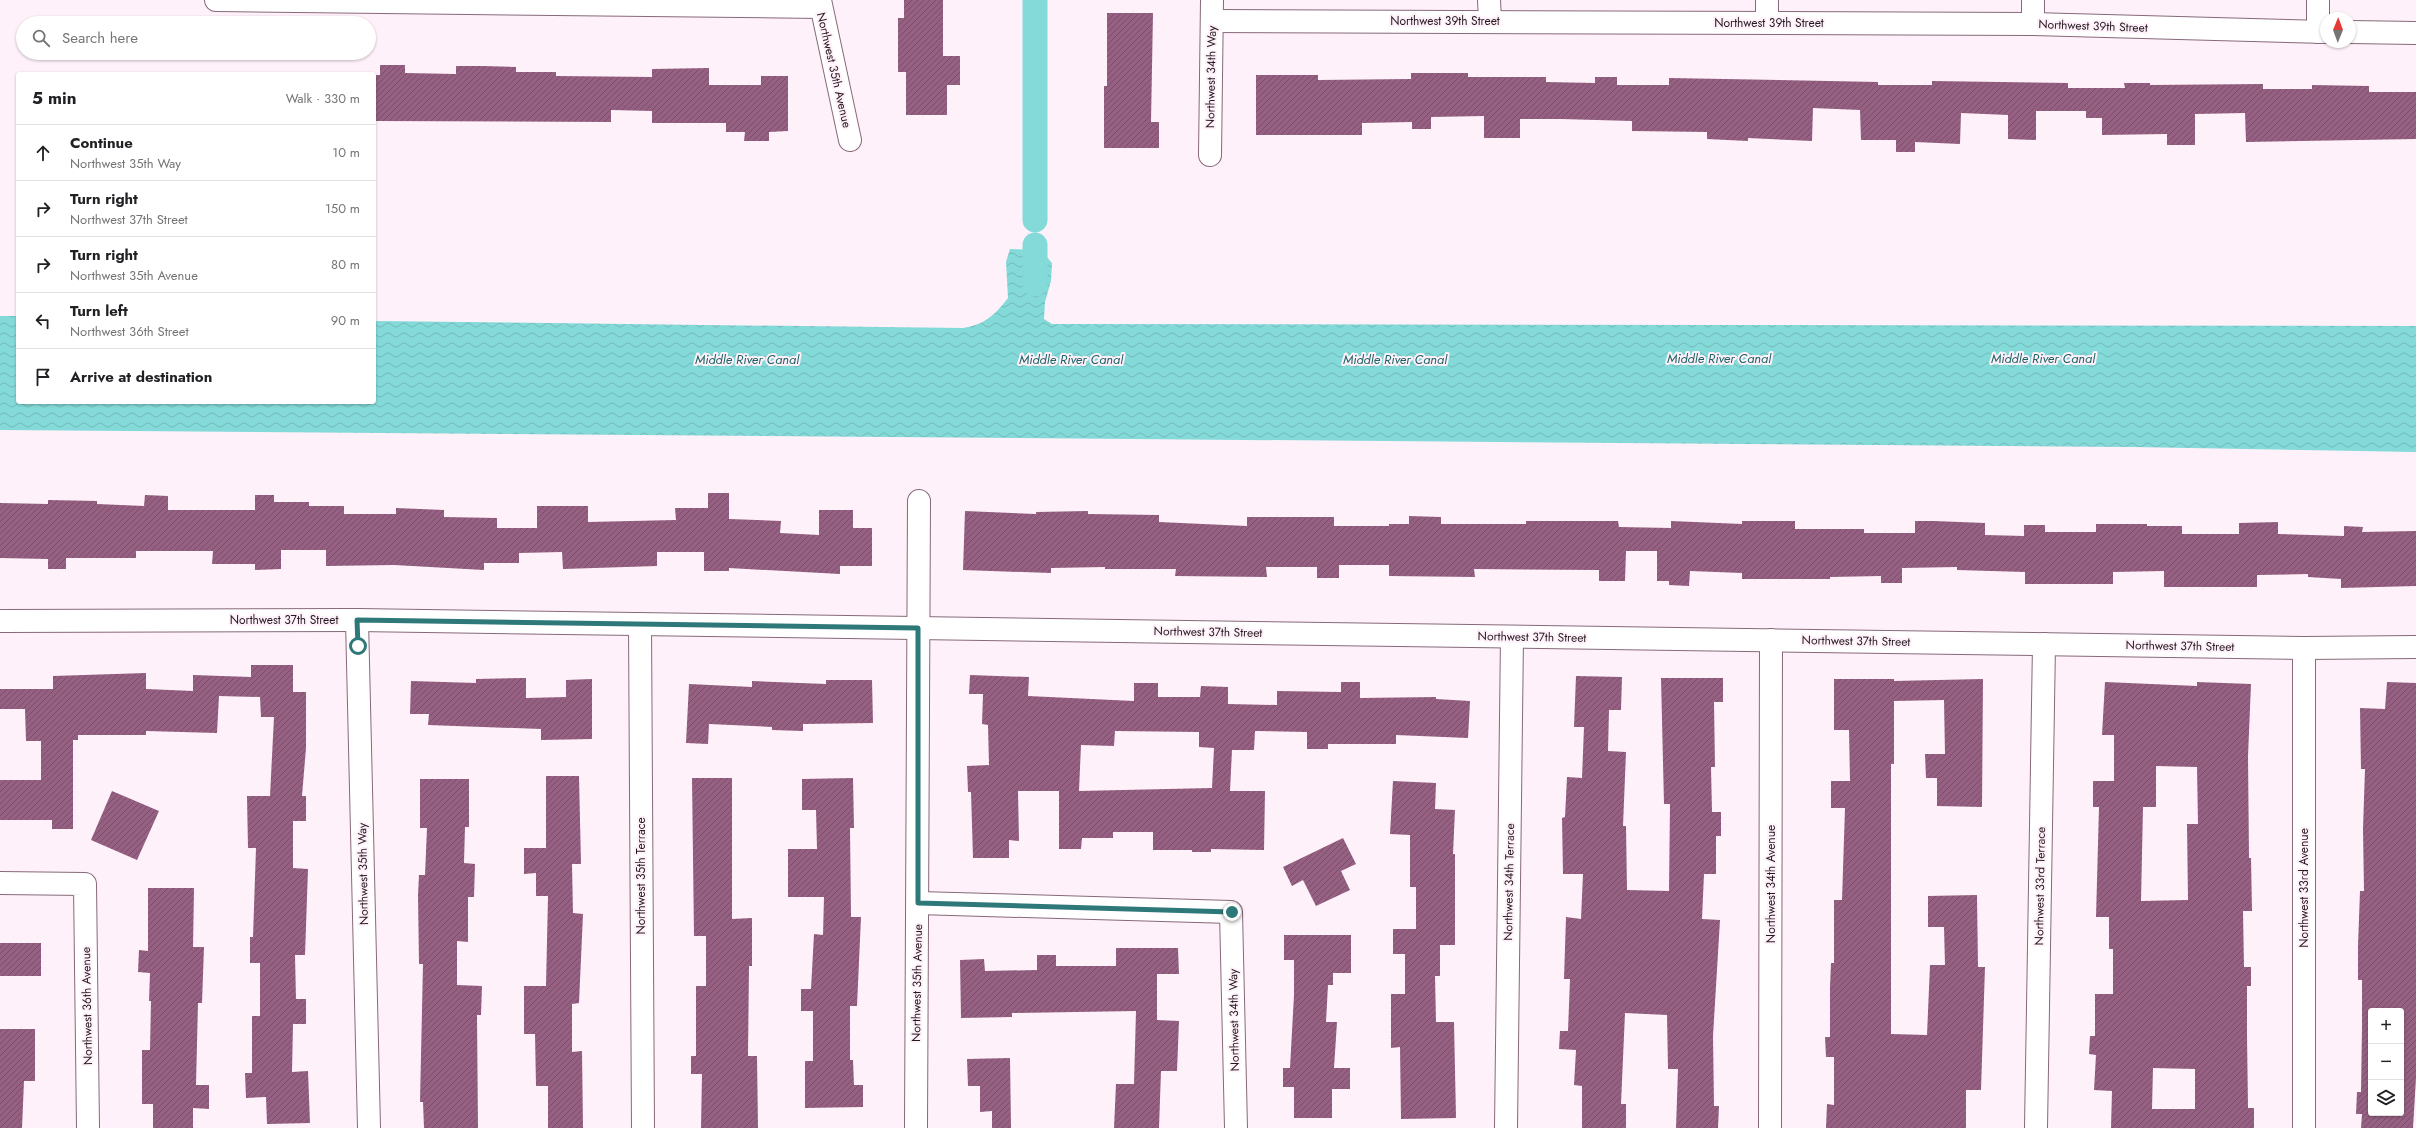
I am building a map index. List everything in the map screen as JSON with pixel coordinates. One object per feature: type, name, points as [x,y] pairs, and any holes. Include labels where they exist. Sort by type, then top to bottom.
[{"type":"street","points":[[216,0],[820,3]]},
{"type":"street","points":[[1767,0],[1767,23]]},
{"type":"street","points":[[2033,0],[2033,24]]},
{"type":"street","points":[[2318,0],[2320,16]]},
{"type":"street","name":"Northwest 35th Avenue","points":[[820,3],[850,140]]},
{"type":"street","name":"Northwest 39th Street","points":[[1212,10],[1490,10],[1767,23],[2033,24],[2320,32]]},
{"type":"street","name":"Northwest 34th Way","points":[[1210,155],[1212,10]]},
{"type":"street","points":[[2356,32],[2416,33]]},
{"type":"street","name":"Northwest 35th Avenue","points":[[916,1128],[919,501]]},
{"type":"street","name":"Northwest 37th Street","points":[[0,621],[357,620],[2304,648],[2416,646]]},
{"type":"street","name":"Northwest 35th Way","points":[[357,620],[369,1128]]},
{"type":"street","name":"Northwest 35th Terrace","points":[[640,624],[643,1128]]},
{"type":"street","name":"Northwest 34th Terrace","points":[[1506,1128],[1512,637]]},
{"type":"street","name":"Northwest 34th Avenue","points":[[1770,1128],[1771,640]]},
{"type":"street","name":"Northwest 33rd Terrace","points":[[2036,1128],[2044,644]]},
{"type":"street","name":"Northwest 33rd Avenue","points":[[2304,648],[2304,1128]]},
{"type":"street","name":"Northwest 36th Avenue","points":[[0,883],[85,884],[88,1128]]},
{"type":"street","name":"Northwest 34th Way","points":[[918,903],[1232,912],[1236,1128]]},
{"type":"water","name":"Middle River Canal","points":[[1010,249],[1041,250],[1052,263],[1051,281],[1045,302],[1044,319],[1052,324],[2416,326],[2416,452],[2133,447],[0,430],[0,316],[16,316],[16,404],[376,404],[376,321],[963,328],[983,322],[994,314],[1008,298],[1006,262]]},
{"type":"building","points":[[904,0],[943,0],[943,56],[960,56],[960,85],[947,85],[947,115],[906,115],[906,72],[898,72],[898,18],[904,18]]},
{"type":"building","points":[[1107,13],[1153,13],[1151,122],[1159,122],[1159,148],[1104,148],[1104,86],[1107,86]]},
{"type":"building","points":[[380,65],[405,65],[405,73],[456,74],[456,66],[482,66],[516,67],[516,72],[556,72],[556,76],[652,77],[652,69],[709,68],[709,85],[761,85],[761,76],[788,76],[788,131],[769,132],[769,141],[744,141],[745,132],[726,132],[726,123],[652,123],[652,111],[611,110],[611,122],[376,121],[376,75],[380,75]]},
{"type":"building","points":[[1411,73],[1468,73],[1468,77],[1546,77],[1546,82],[1595,83],[1595,77],[1617,77],[1617,85],[1669,85],[1669,78],[1878,82],[1878,85],[1932,85],[1932,81],[2068,83],[2068,88],[2125,88],[2124,83],[2150,83],[2150,85],[2263,84],[2263,89],[2312,89],[2312,85],[2369,86],[2369,92],[2416,92],[2416,139],[2246,142],[2245,113],[2195,114],[2195,145],[2167,145],[2167,134],[2102,135],[2102,118],[2086,118],[2086,111],[2036,111],[2036,140],[2008,139],[2008,115],[1961,113],[1960,144],[1915,142],[1915,152],[1896,152],[1896,140],[1861,140],[1860,110],[1813,108],[1812,141],[1748,138],[1748,141],[1707,139],[1707,132],[1632,131],[1632,121],[1561,119],[1520,119],[1520,138],[1484,138],[1484,116],[1431,117],[1431,129],[1412,129],[1412,122],[1362,123],[1362,135],[1256,135],[1256,75],[1318,75],[1318,80],[1411,79]]},
{"type":"building","points":[[708,493],[729,493],[729,519],[781,521],[780,533],[819,535],[819,510],[853,510],[853,528],[872,528],[872,566],[840,566],[840,574],[729,568],[729,571],[704,571],[704,552],[657,552],[657,566],[563,569],[562,552],[519,553],[519,563],[484,563],[484,570],[394,565],[326,566],[326,550],[281,550],[281,569],[255,570],[255,564],[212,564],[213,551],[136,551],[136,558],[66,558],[66,569],[48,569],[48,559],[0,558],[0,503],[48,504],[48,500],[97,501],[97,504],[144,506],[145,495],[168,496],[168,510],[255,510],[255,495],[274,495],[274,502],[309,502],[309,506],[344,506],[344,514],[396,514],[396,508],[444,510],[444,517],[497,518],[497,528],[537,528],[537,506],[588,506],[588,522],[676,520],[675,508],[708,508]]},
{"type":"building","points":[[965,511],[1036,514],[1036,512],[1088,511],[1088,514],[1159,515],[1159,522],[1247,526],[1247,517],[1334,517],[1334,526],[1389,526],[1389,524],[1409,524],[1409,516],[1441,517],[1441,524],[1526,524],[1526,521],[1618,521],[1619,527],[1671,528],[1671,521],[1742,524],[1742,521],[1795,521],[1795,529],[1864,529],[1864,533],[1915,533],[1915,521],[1934,521],[1985,523],[1985,535],[2024,536],[2024,525],[2045,525],[2045,532],[2096,532],[2096,524],[2147,524],[2147,526],[2182,526],[2182,534],[2239,534],[2239,523],[2278,522],[2278,534],[2344,536],[2344,526],[2363,527],[2362,532],[2416,531],[2416,586],[2341,588],[2341,579],[2308,577],[2308,574],[2257,575],[2257,587],[2164,587],[2164,571],[2113,572],[2113,584],[2025,584],[2025,572],[1957,570],[1957,567],[1902,568],[1902,583],[1881,583],[1881,576],[1830,577],[1830,579],[1742,579],[1742,573],[1690,571],[1689,586],[1669,585],[1669,581],[1657,581],[1657,551],[1626,551],[1625,581],[1599,581],[1599,570],[1474,569],[1475,577],[1389,576],[1389,565],[1339,565],[1339,578],[1317,578],[1317,567],[1266,567],[1267,577],[1175,576],[1176,569],[1105,569],[1105,567],[1051,568],[1051,573],[963,570]]},
{"type":"building","points":[[251,665],[293,665],[293,692],[306,692],[306,748],[302,796],[306,796],[306,821],[293,821],[293,868],[308,869],[305,955],[295,955],[296,999],[306,999],[306,1024],[293,1024],[292,1072],[308,1071],[310,1123],[267,1124],[266,1097],[246,1098],[245,1073],[252,1073],[252,1016],[260,1016],[260,963],[250,963],[250,937],[253,937],[256,848],[248,848],[247,796],[270,796],[274,717],[261,717],[260,697],[219,696],[217,733],[146,731],[146,735],[78,735],[78,740],[73,740],[73,829],[52,829],[52,820],[0,820],[0,780],[41,780],[41,741],[26,741],[25,709],[0,709],[0,689],[53,689],[53,676],[146,673],[146,689],[193,691],[193,675],[251,677]]},
{"type":"building","points":[[970,675],[1029,677],[1028,696],[1134,701],[1134,683],[1158,683],[1158,697],[1200,697],[1201,686],[1228,687],[1228,704],[1277,705],[1277,691],[1341,692],[1341,682],[1360,682],[1360,698],[1436,697],[1436,699],[1470,701],[1468,738],[1396,735],[1396,744],[1328,744],[1328,749],[1307,749],[1307,732],[1255,731],[1254,750],[1232,750],[1230,791],[1265,791],[1264,850],[1211,849],[1211,852],[1192,852],[1192,850],[1153,850],[1153,832],[1113,832],[1113,838],[1082,838],[1081,849],[1059,849],[1059,791],[1018,791],[1019,841],[1009,840],[1009,858],[973,858],[971,792],[968,792],[967,766],[989,765],[988,725],[982,724],[983,694],[969,694]],"holes":[[[1115,731],[1199,732],[1199,747],[1214,748],[1212,788],[1079,791],[1081,745],[1114,746]]]},
{"type":"building","points":[[1576,676],[1622,677],[1621,710],[1609,710],[1608,751],[1626,752],[1623,826],[1626,826],[1627,890],[1669,891],[1670,804],[1664,804],[1661,678],[1723,678],[1723,702],[1714,702],[1715,767],[1711,767],[1712,812],[1721,812],[1721,836],[1716,836],[1716,874],[1704,874],[1702,919],[1720,920],[1713,1036],[1714,1106],[1719,1106],[1718,1128],[1676,1128],[1678,1069],[1668,1069],[1667,1015],[1625,1013],[1621,1104],[1626,1104],[1626,1128],[1582,1128],[1582,1086],[1574,1085],[1576,1050],[1559,1049],[1560,1031],[1568,1031],[1570,979],[1564,979],[1566,917],[1581,919],[1583,874],[1563,874],[1562,818],[1565,817],[1567,777],[1582,778],[1584,727],[1574,727]]},
{"type":"building","points":[[526,678],[526,698],[566,697],[566,680],[592,679],[592,739],[541,740],[541,729],[428,725],[429,714],[410,714],[411,681],[476,683],[476,679]]},
{"type":"building","points":[[1834,679],[1894,679],[1894,681],[1983,679],[1982,807],[1937,806],[1937,778],[1926,778],[1925,754],[1945,754],[1944,700],[1894,701],[1894,764],[1891,764],[1891,1034],[1927,1035],[1930,965],[1945,965],[1944,927],[1928,927],[1928,896],[1977,895],[1978,967],[1985,967],[1981,1090],[1966,1090],[1966,1128],[1826,1128],[1827,1104],[1834,1105],[1834,1057],[1826,1057],[1825,1037],[1830,1037],[1831,963],[1834,963],[1834,900],[1842,900],[1845,808],[1831,808],[1831,781],[1850,781],[1849,730],[1834,730]]},
{"type":"building","points":[[826,680],[872,680],[873,723],[803,724],[803,731],[772,730],[772,727],[709,724],[708,744],[686,743],[689,684],[752,687],[752,681],[826,684]]},
{"type":"building","points":[[2105,682],[2197,686],[2197,682],[2251,684],[2248,756],[2249,858],[2251,858],[2252,911],[2243,911],[2244,967],[2251,967],[2251,986],[2247,986],[2248,1108],[2254,1108],[2254,1128],[2111,1128],[2112,1091],[2094,1090],[2096,1055],[2089,1054],[2090,1036],[2095,1036],[2095,994],[2113,994],[2113,949],[2109,949],[2109,917],[2096,917],[2099,807],[2093,807],[2093,781],[2114,781],[2114,735],[2102,735]],"holes":[[[2156,766],[2197,767],[2198,824],[2187,824],[2188,900],[2141,901],[2143,807],[2156,807]],[[2153,1068],[2195,1069],[2195,1109],[2152,1109]]]},
{"type":"building","points":[[2387,682],[2416,683],[2416,1078],[2413,1128],[2361,1128],[2362,1114],[2356,1114],[2357,1092],[2361,1092],[2362,980],[2358,980],[2358,946],[2360,891],[2364,891],[2363,829],[2365,769],[2361,769],[2360,708],[2385,709]]},
{"type":"building","points":[[546,776],[579,776],[581,864],[572,864],[573,913],[583,914],[579,1003],[572,1004],[572,1052],[582,1051],[583,1128],[548,1128],[548,1086],[536,1086],[535,1034],[524,1034],[524,986],[546,986],[548,896],[536,896],[536,873],[524,874],[524,848],[546,848]]},
{"type":"building","points":[[692,778],[732,778],[732,919],[752,918],[752,966],[749,966],[748,1056],[757,1056],[758,1128],[701,1128],[702,1074],[691,1074],[691,1056],[696,1056],[696,986],[706,986],[706,936],[694,936]]},
{"type":"building","points":[[853,778],[854,828],[850,828],[851,917],[861,917],[857,1006],[850,1006],[850,1060],[853,1060],[854,1085],[863,1085],[863,1107],[805,1108],[805,1061],[813,1061],[813,1011],[801,1011],[801,989],[811,989],[814,934],[823,935],[824,897],[788,897],[788,849],[817,849],[816,810],[802,810],[802,779]]},
{"type":"building","points":[[420,779],[469,779],[469,827],[465,827],[464,863],[475,864],[474,897],[468,897],[468,942],[457,941],[457,985],[482,986],[481,1015],[477,1015],[478,1128],[424,1128],[423,1102],[420,1102],[423,964],[419,964],[418,895],[419,875],[425,875],[427,828],[420,828]]},
{"type":"building","points":[[1393,781],[1436,783],[1435,809],[1455,810],[1453,854],[1455,854],[1455,945],[1440,945],[1440,976],[1435,976],[1436,1022],[1454,1022],[1456,1118],[1401,1119],[1400,1047],[1391,1048],[1391,994],[1405,994],[1405,954],[1393,954],[1393,929],[1416,929],[1416,887],[1410,887],[1410,835],[1390,834]]},
{"type":"building","points":[[112,791],[159,811],[137,860],[91,840]]},
{"type":"building","points":[[1343,838],[1356,864],[1341,871],[1350,890],[1316,906],[1303,880],[1292,886],[1283,867]]},
{"type":"building","points":[[148,888],[194,888],[193,947],[204,947],[202,1003],[198,1003],[196,1085],[209,1085],[209,1109],[193,1108],[193,1128],[153,1128],[153,1104],[142,1104],[142,1050],[150,1050],[151,1001],[149,1001],[150,973],[138,972],[139,950],[148,951]]},
{"type":"building","points":[[1284,935],[1351,935],[1351,973],[1333,973],[1333,985],[1328,985],[1326,1022],[1337,1022],[1334,1068],[1350,1068],[1350,1089],[1332,1089],[1332,1118],[1294,1118],[1294,1087],[1283,1087],[1283,1068],[1290,1068],[1294,995],[1294,960],[1284,960]]},
{"type":"building","points":[[0,943],[41,943],[41,976],[0,976]]},
{"type":"building","points":[[1116,948],[1178,948],[1179,974],[1157,974],[1157,1020],[1179,1021],[1177,1071],[1161,1071],[1159,1128],[1114,1128],[1116,1084],[1134,1084],[1136,1011],[1012,1013],[1012,1017],[961,1018],[960,960],[984,959],[985,971],[1037,970],[1037,955],[1056,955],[1056,966],[1116,966]]},
{"type":"building","points":[[0,1029],[35,1029],[35,1081],[24,1081],[22,1128],[0,1128]]},
{"type":"building","points":[[1010,1058],[1011,1128],[992,1128],[992,1111],[980,1112],[980,1086],[968,1086],[967,1059]]},
{"type":"waterway","points":[[1035,0],[1035,220]]},
{"type":"waterway","points":[[1035,245],[1035,284]]},
{"type":"route","points":[[358,646],[357,620],[918,628],[918,903],[1232,912]]}]
